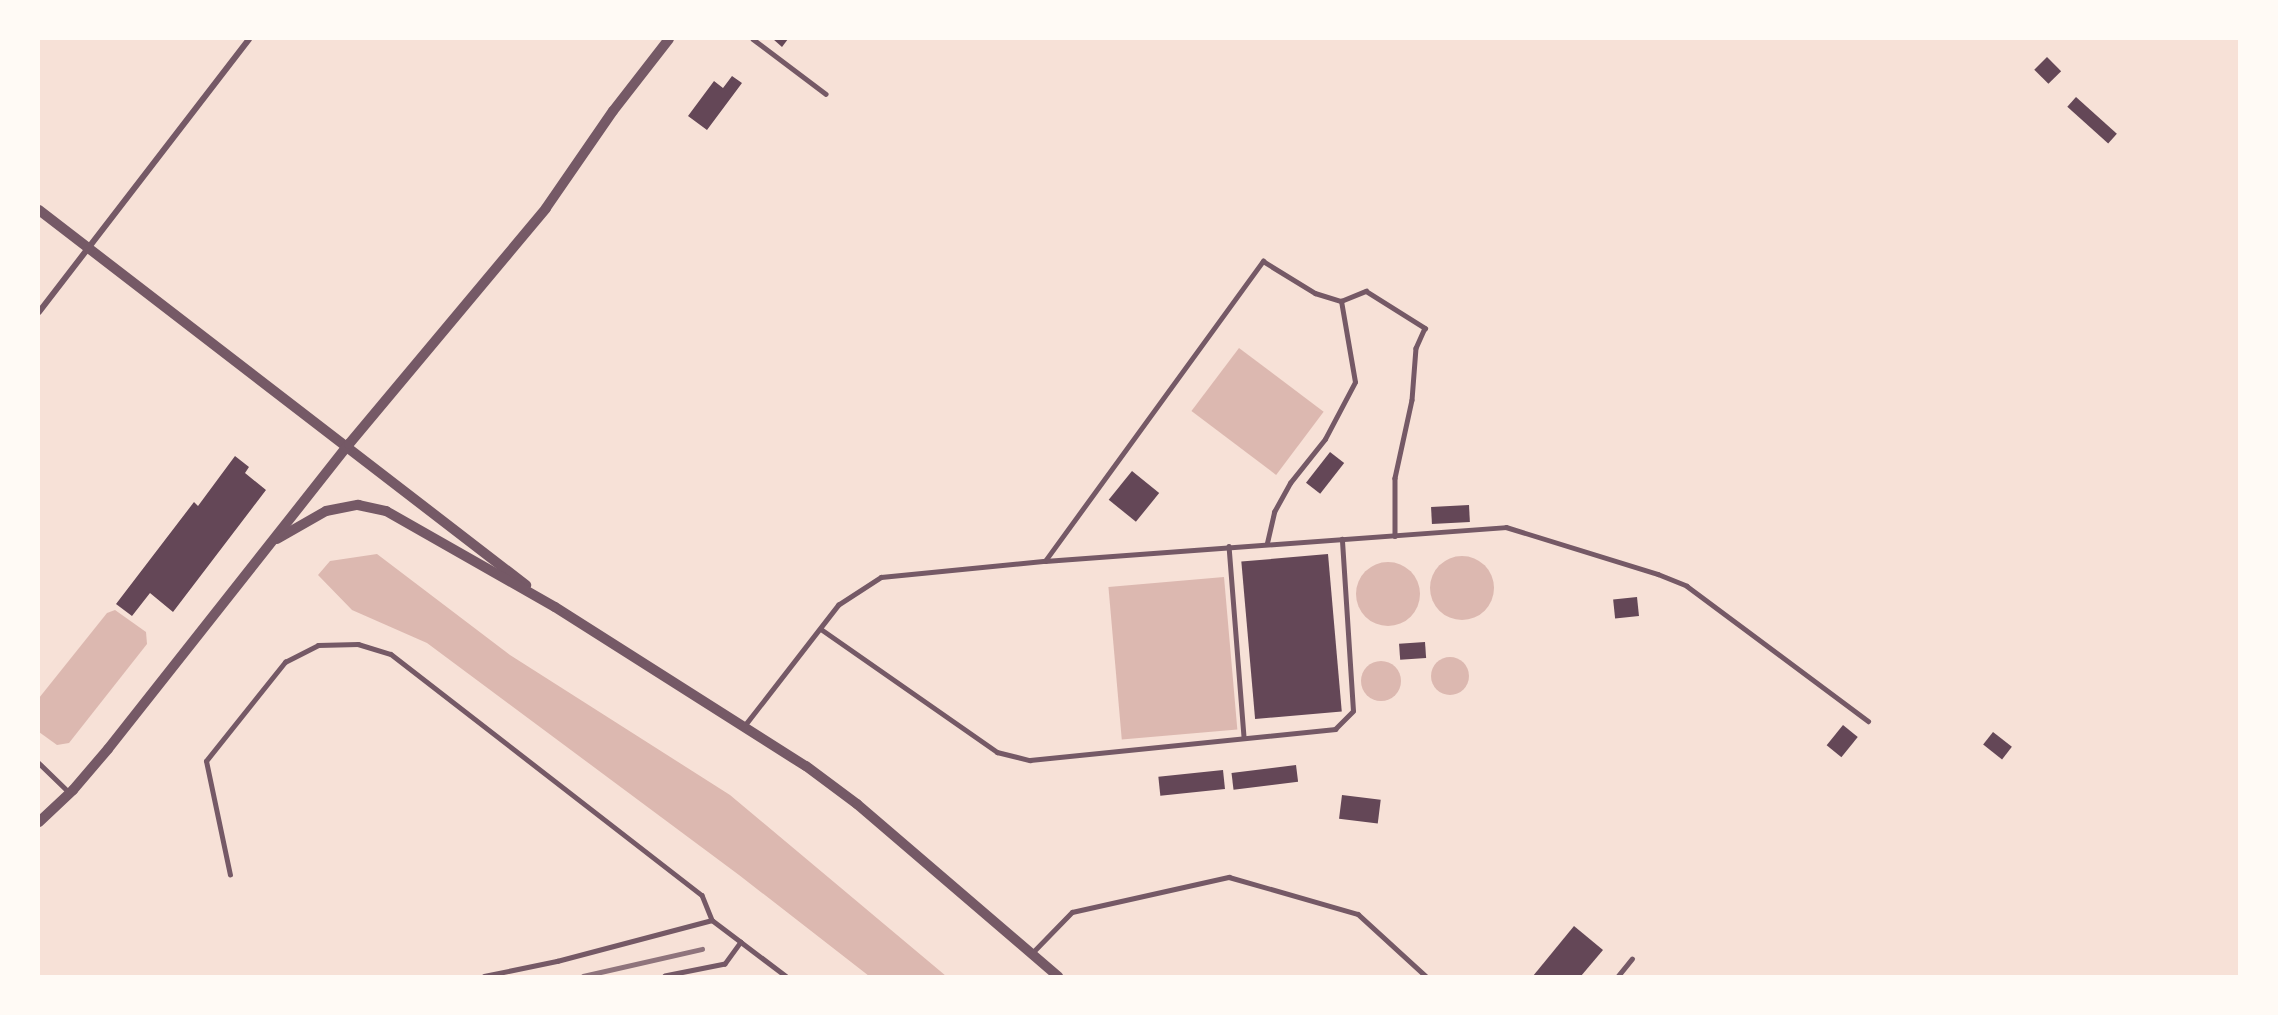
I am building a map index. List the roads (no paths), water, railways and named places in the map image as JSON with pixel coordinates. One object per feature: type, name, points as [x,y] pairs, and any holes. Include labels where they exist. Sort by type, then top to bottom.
[{"type":"street","points":[[39,312],[249,39]]},
{"type":"street","points":[[39,821],[70,793],[108,749],[346,448],[546,208],[614,111],[669,39]]},
{"type":"street","points":[[39,210],[555,607]]},
{"type":"street","points":[[271,542],[326,511],[358,505],[386,511],[555,607],[745,725],[857,804],[1058,976]]},
{"type":"lane","points":[[753,39],[826,94]]},
{"type":"lane","points":[[1046,561],[1263,261],[1315,292],[1341,301],[1366,291],[1425,328],[1416,348],[1412,400],[1395,478],[1395,536]]},
{"type":"lane","points":[[1267,543],[1274,512],[1290,483],[1325,439],[1355,382],[1341,301]]},
{"type":"lane","points":[[745,725],[838,605],[881,578],[1046,561],[1229,546],[1506,527],[1658,574],[1687,586],[1868,721]]},
{"type":"lane","points":[[821,629],[997,752],[1030,760],[1335,729],[1353,711],[1342,539]]},
{"type":"lane","points":[[1229,546],[1244,737]]},
{"type":"lane","points":[[230,875],[206,761],[285,662],[318,645],[357,644],[391,654],[702,895],[712,920],[786,976]]},
{"type":"lane","points":[[39,763],[70,793]]},
{"type":"lane","points":[[1032,953],[1072,912],[1228,877],[1358,914],[1426,976]]},
{"type":"lane","points":[[484,976],[557,961],[712,920]]},
{"type":"lane","points":[[665,976],[725,964],[741,942]]},
{"type":"lane","points":[[1618,976],[1632,959]]},
{"type":"railway","points":[[583,976],[702,949]]}]
